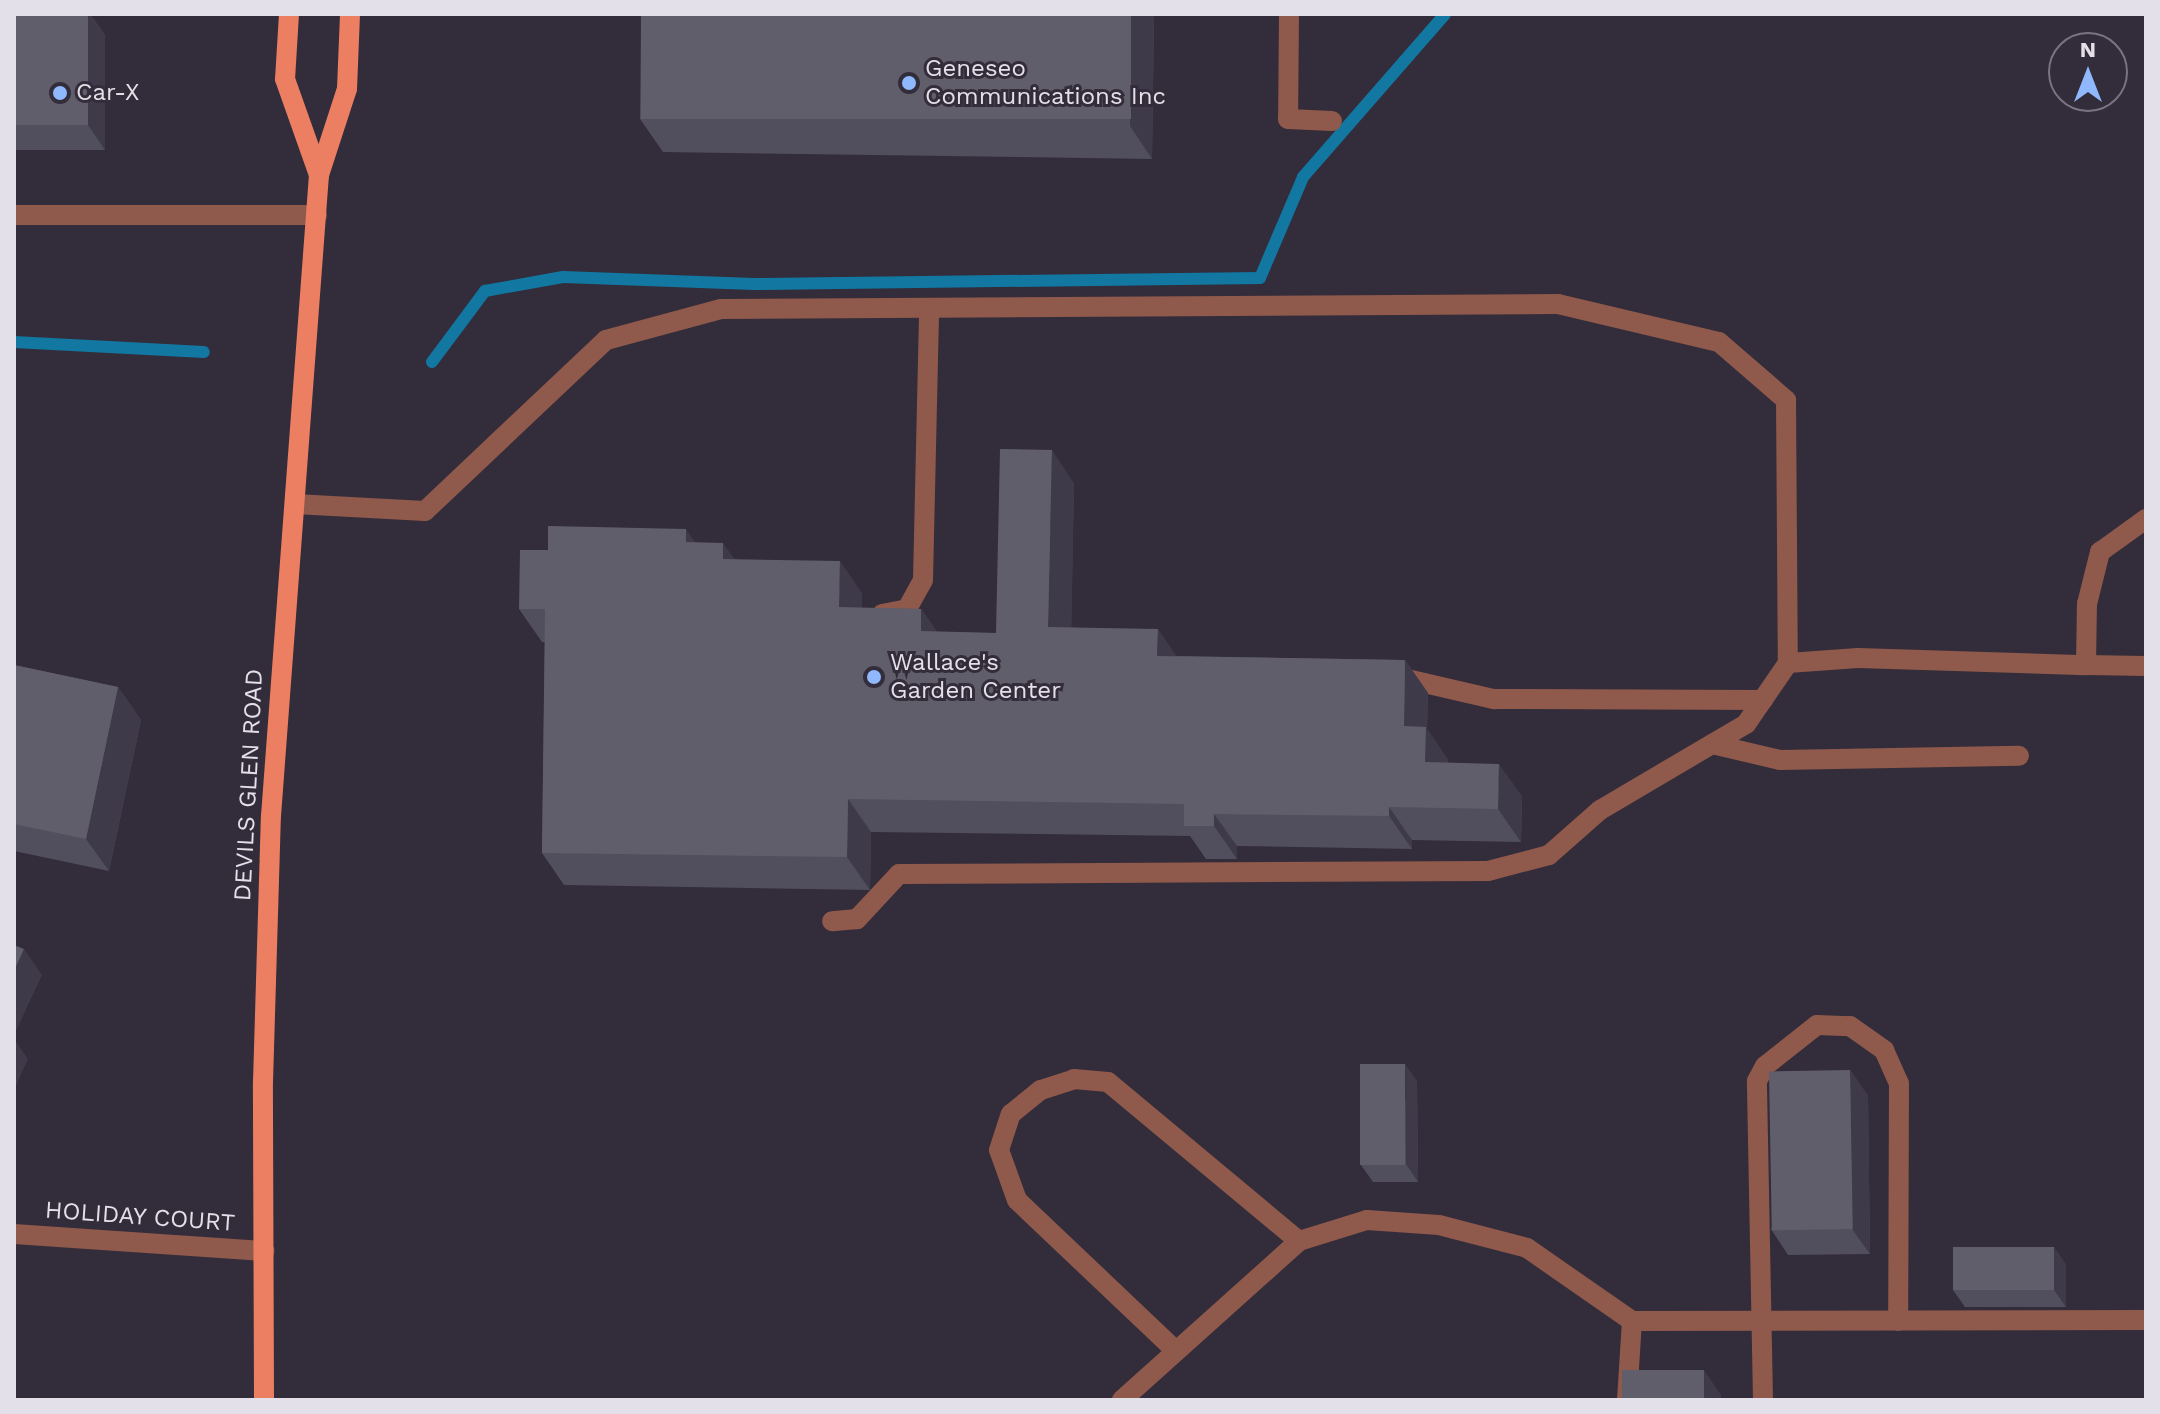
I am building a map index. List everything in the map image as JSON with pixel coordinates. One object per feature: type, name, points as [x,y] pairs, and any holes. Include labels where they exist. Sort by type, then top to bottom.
[{"type":"main road","name":"DEVILS GLEN ROAD","points":[[289,14],[285,79],[319,175]]},
{"type":"main road","name":"DEVILS GLEN ROAD","points":[[264,1400],[271,816],[319,175],[347,89],[350,14]]},
{"type":"street","points":[[1289,14],[1288,119],[1332,121]]},
{"type":"street","points":[[14,215],[317,215]]},
{"type":"street","points":[[295,504],[425,511],[606,340],[721,309],[1558,304],[1719,342],[1786,400],[1788,663],[1746,724],[1600,810],[1549,855],[1488,871],[899,874],[857,919],[832,921]]},
{"type":"street","points":[[882,614],[907,609],[923,580],[929,308]]},
{"type":"street","points":[[2086,665],[2087,604],[2100,552],[2146,519]]},
{"type":"street","points":[[1788,663],[1858,658],[2146,666]]},
{"type":"street","points":[[1379,675],[1411,677],[1494,699],[1763,700]]},
{"type":"street","points":[[1712,744],[1780,760],[2019,756]]},
{"type":"street","points":[[1763,1400],[1757,1081],[1765,1066],[1817,1025],[1850,1026],[1873,1042],[1884,1050],[1899,1083],[1898,1321]]},
{"type":"street","points":[[1176,1351],[1017,1200],[999,1150],[1011,1114],[1041,1090],[1074,1079],[1108,1082],[1299,1241]]},
{"type":"street","points":[[1122,1400],[1299,1241],[1367,1220],[1439,1225],[1527,1248],[1632,1321],[2146,1320]]},
{"type":"street","name":"HOLIDAY COURT","points":[[14,1234],[264,1251]]},
{"type":"street","points":[[1627,1400],[1632,1321]]},
{"type":"building","name":"Car-X","points":[[14,14],[88,14],[88,125],[14,125]]},
{"type":"building","name":"Geneseo Communications Inc","points":[[641,14],[1131,14],[1131,119],[641,119]]},
{"type":"building","name":"Wallace's Garden Center","points":[[1000,449],[1052,450],[1048,627],[1158,629],[1157,656],[1405,660],[1404,726],[1426,727],[1425,762],[1499,764],[1498,809],[1389,807],[1389,816],[1214,814],[1214,826],[1184,826],[1184,804],[848,799],[847,857],[542,853],[545,609],[519,609],[520,550],[548,550],[548,526],[686,529],[686,542],[723,543],[723,559],[840,561],[839,607],[921,609],[921,631],[996,633]]},
{"type":"building","points":[[14,665],[118,687],[86,839],[14,824]]},
{"type":"building","points":[[14,945],[24,949],[14,971]]},
{"type":"building","points":[[1360,1064],[1405,1064],[1405,1165],[1360,1165]]},
{"type":"building","points":[[1850,1070],[1853,1229],[1772,1230],[1769,1071]]},
{"type":"building","points":[[1953,1247],[2054,1247],[2054,1290],[1953,1290]]},
{"type":"building","points":[[1622,1370],[1704,1370],[1704,1400],[1622,1400]]},
{"type":"waterway","points":[[432,362],[485,291],[563,277],[754,284],[1260,278],[1303,177],[1445,14]]},
{"type":"waterway","points":[[14,342],[204,352]]},
{"type":"place","name":"Geneseo Communications Inc","points":[[909,83]]},
{"type":"place","name":"Car-X","points":[[60,93]]},
{"type":"place","name":"Wallace's Garden Center","points":[[874,677]]}]
